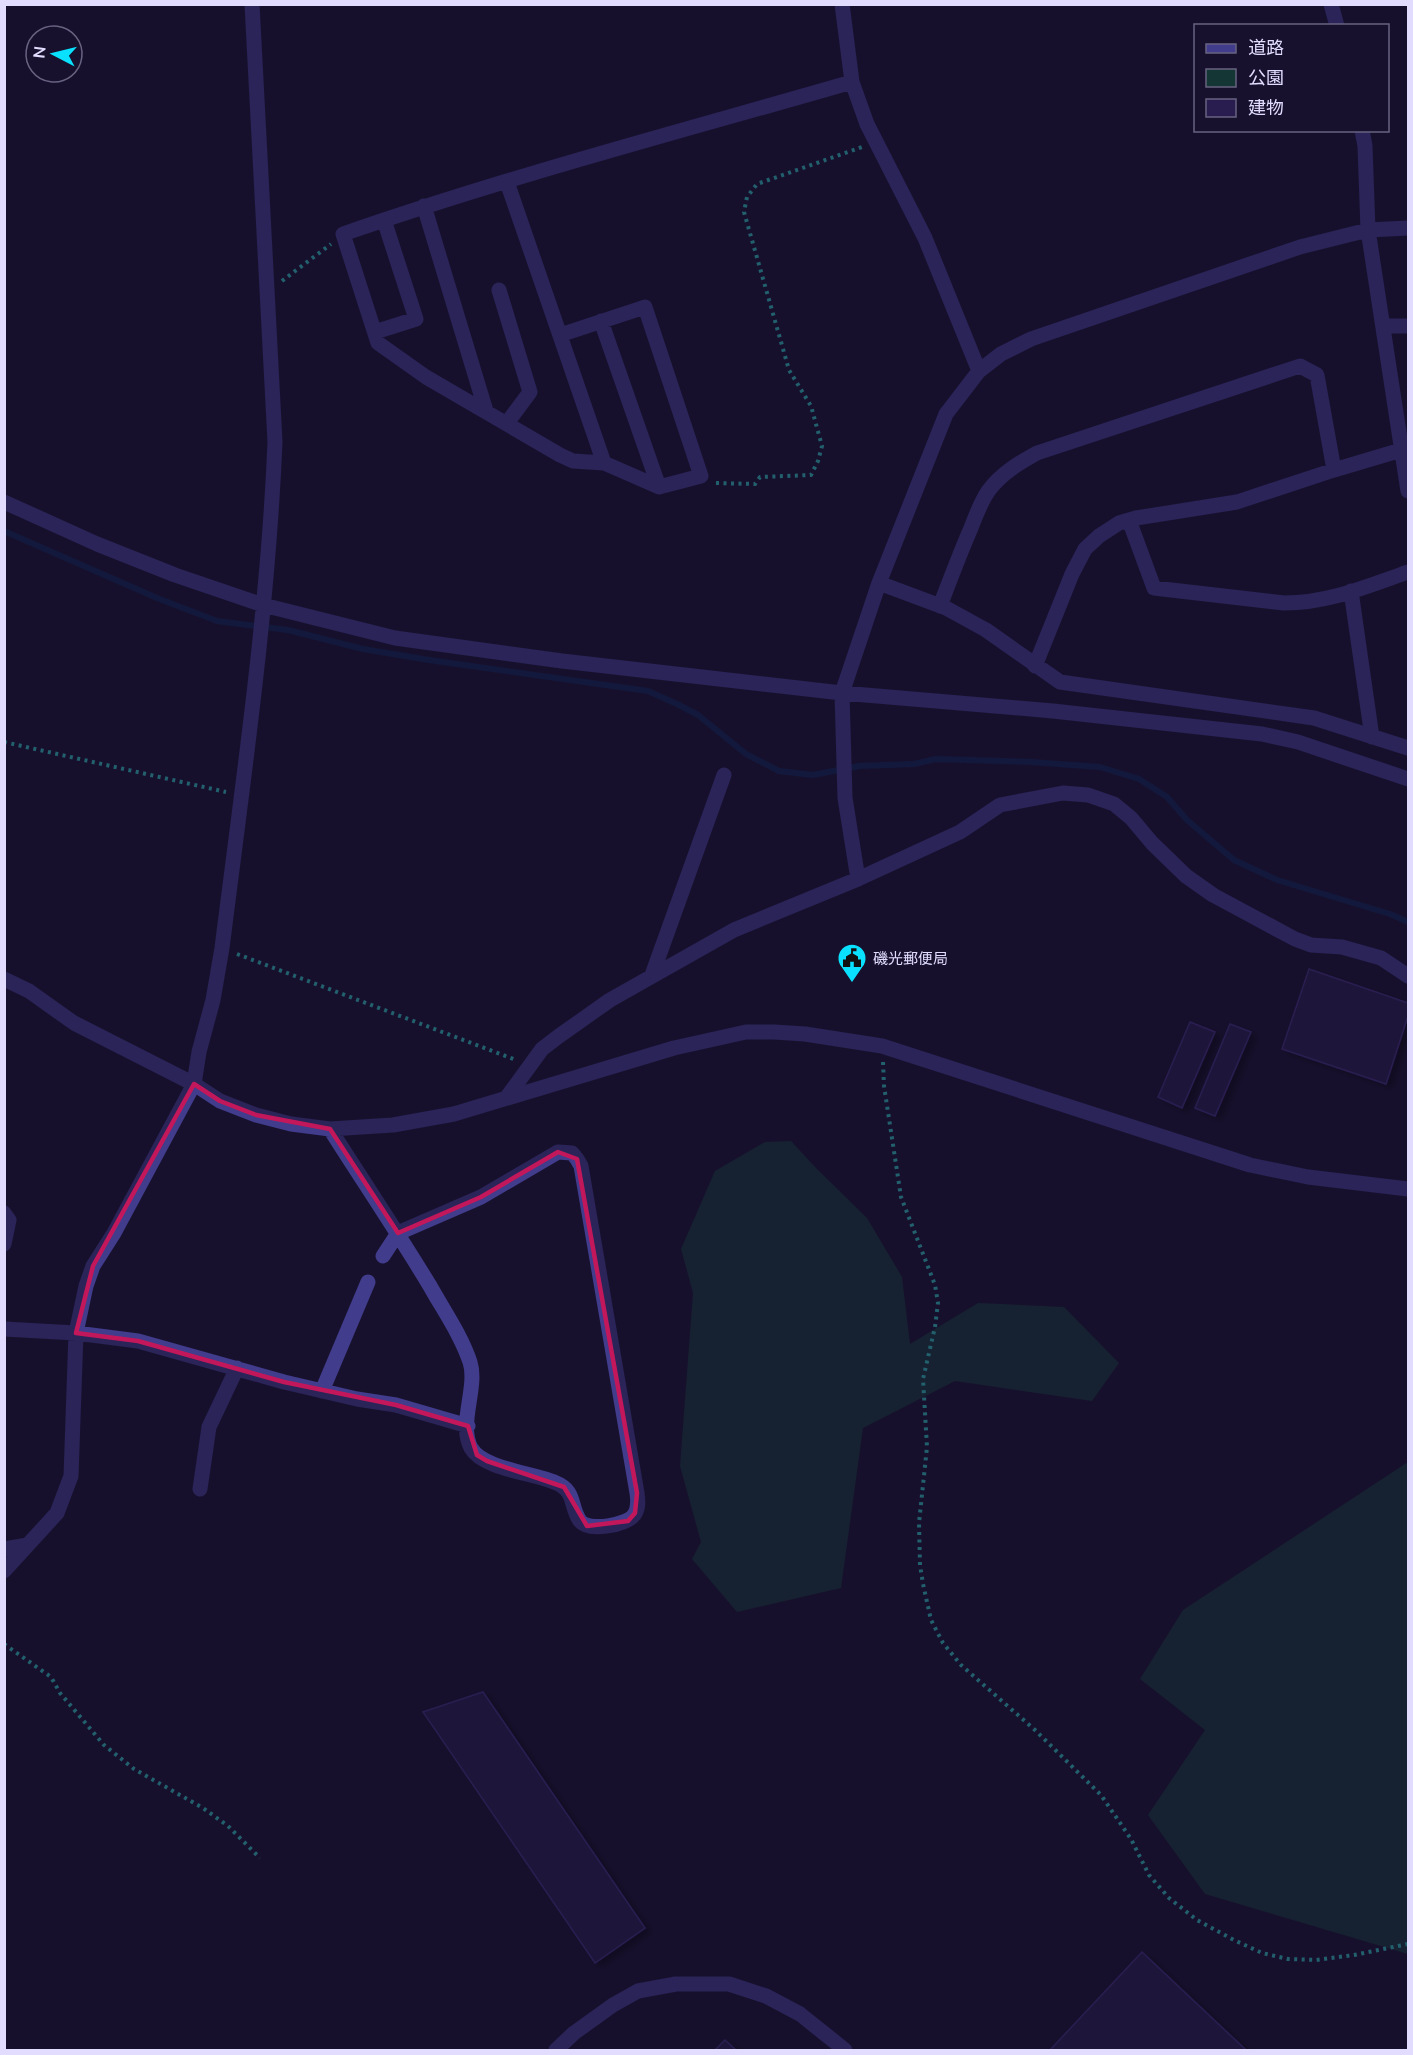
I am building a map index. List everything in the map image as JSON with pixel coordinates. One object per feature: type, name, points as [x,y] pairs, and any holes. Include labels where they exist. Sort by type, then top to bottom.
[{"type":"street","points":[[4,1571],[57,1512],[71,1476],[76,1333],[86,1286],[93,1266],[114,1233],[194,1084],[222,948],[261,634],[272,509],[275,442],[252,4]]},
{"type":"street","points":[[842,4],[852,82],[867,124],[925,238],[979,372]]},
{"type":"street","points":[[1331,4],[1336,24]]},
{"type":"street","points":[[560,335],[645,307],[701,476],[659,487],[604,464],[573,461],[426,377],[378,343],[343,234],[424,206],[852,82]]},
{"type":"street","points":[[1362,132],[1365,146],[1368,230],[1406,449],[1408,490]]},
{"type":"street","points":[[507,182],[604,464]]},
{"type":"street","points":[[424,206],[486,411]]},
{"type":"street","points":[[375,332],[416,319],[384,220]]},
{"type":"street","points":[[858,879],[843,778],[842,693],[879,583],[946,414],[979,372],[1001,354],[1031,339],[1300,247],[1368,230],[1408,228]]},
{"type":"street","points":[[499,290],[530,392],[507,423]]},
{"type":"street","points":[[601,321],[659,487]]},
{"type":"street","points":[[1383,326],[1408,326]]},
{"type":"street","points":[[939,606],[989,489],[1005,473],[1037,453],[1300,366],[1317,375],[1334,470]]},
{"type":"street","points":[[1035,666],[1072,574],[1085,549],[1119,523],[1237,502],[1406,449]]},
{"type":"street","points":[[4,502],[126,556],[263,610],[395,638],[562,661],[842,693],[1053,711],[1262,734],[1298,742],[1408,778]]},
{"type":"street","points":[[1129,520],[1154,588],[1284,603],[1302,603],[1331,598],[1408,572]]},
{"type":"street","points":[[879,583],[939,606],[986,630],[1060,682],[1314,718],[1408,748]]},
{"type":"street","points":[[1351,591],[1372,737]]},
{"type":"street","points":[[652,975],[724,775]]},
{"type":"street","points":[[507,1097],[542,1049],[559,1036],[610,1000],[734,930],[858,879],[960,832],[1000,805],[1063,793],[1088,795],[1114,804],[1131,818],[1152,843],[1186,876],[1213,895],[1295,939],[1311,945],[1341,947],[1381,958],[1408,976]]},
{"type":"street","points":[[4,979],[28,991],[74,1023],[194,1084],[220,1101],[256,1115],[291,1124],[330,1129],[393,1125],[454,1114],[674,1048],[746,1032],[805,1034],[882,1046],[1250,1165],[1308,1177],[1408,1189]]},
{"type":"street","points":[[330,1129],[398,1233],[460,1336],[471,1366],[469,1442],[477,1455],[500,1467],[564,1487],[571,1494],[580,1521],[587,1526],[594,1528],[628,1521],[635,1513],[638,1504],[637,1493],[578,1159],[572,1153],[558,1152],[481,1197],[398,1233],[383,1256]]},
{"type":"street","points":[[4,1212],[9,1220],[4,1244]]},
{"type":"street","points":[[322,1391],[368,1282]]},
{"type":"street","points":[[4,1329],[76,1333],[138,1341],[322,1391],[357,1400],[396,1405],[468,1426]]},
{"type":"street","points":[[200,1489],[209,1427],[237,1368]]},
{"type":"street","points":[[4,1549],[28,1545]]},
{"type":"street","points":[[556,2050],[581,2028],[613,2005],[638,1991],[676,1984],[729,1984],[766,1996],[800,2014],[845,2050]]},
{"type":"path","points":[[701,476],[712,483],[755,484],[760,477],[811,475],[822,446],[811,406],[789,370],[744,212],[745,204],[747,197],[757,184],[876,142]]},
{"type":"path","points":[[268,290],[343,234]]},
{"type":"path","points":[[4,742],[241,795]]},
{"type":"path","points":[[222,948],[504,1056],[531,1064]]},
{"type":"path","points":[[882,1046],[884,1086],[901,1197],[935,1285],[938,1303],[923,1379],[927,1447],[919,1523],[922,1584],[931,1620],[943,1643],[961,1665],[1035,1730],[1101,1795],[1131,1839],[1149,1875],[1169,1898],[1197,1920],[1262,1953],[1288,1959],[1316,1960],[1408,1944]]},
{"type":"path","points":[[4,1644],[51,1677],[60,1693],[104,1745],[134,1769],[228,1826],[260,1858]]},
{"type":"highlighted area","points":[[194,1084],[220,1101],[256,1115],[330,1129],[398,1233],[481,1197],[558,1152],[577,1159],[637,1493],[635,1513],[628,1521],[587,1526],[564,1487],[487,1461],[477,1455],[468,1426],[396,1405],[284,1382],[138,1341],[76,1333],[93,1266]]},
{"type":"green space","points":[[791,1141],[867,1218],[902,1277],[910,1344],[978,1303],[1064,1307],[1119,1363],[1092,1401],[955,1381],[863,1428],[841,1588],[737,1612],[692,1559],[701,1542],[680,1466],[693,1293],[681,1249],[715,1171],[765,1142]]},
{"type":"green space","points":[[1408,1462],[1408,1954],[1205,1894],[1148,1815],[1205,1730],[1140,1679],[1183,1610]]},
{"type":"building","points":[[1309,969],[1408,1003],[1408,1016],[1386,1084],[1282,1049]]},
{"type":"building","points":[[1190,1022],[1215,1032],[1182,1108],[1158,1097]]},
{"type":"building","points":[[1230,1024],[1251,1032],[1215,1116],[1195,1108]]},
{"type":"building","points":[[483,1692],[645,1928],[595,1963],[423,1712]]},
{"type":"building","points":[[1142,1952],[1246,2050],[1050,2050]]},
{"type":"building","points":[[725,2040],[736,2050],[715,2050]]},
{"type":"waterway","points":[[4,531],[157,598],[217,621],[288,630],[363,649],[429,660],[648,691],[698,715],[746,754],[779,771],[813,775],[859,766],[914,764],[936,759],[1100,767],[1139,779],[1167,797],[1187,820],[1234,860],[1277,880],[1390,914],[1408,922]]},
{"type":"place","name":"磯光郵便局","points":[[852,984]]}]
